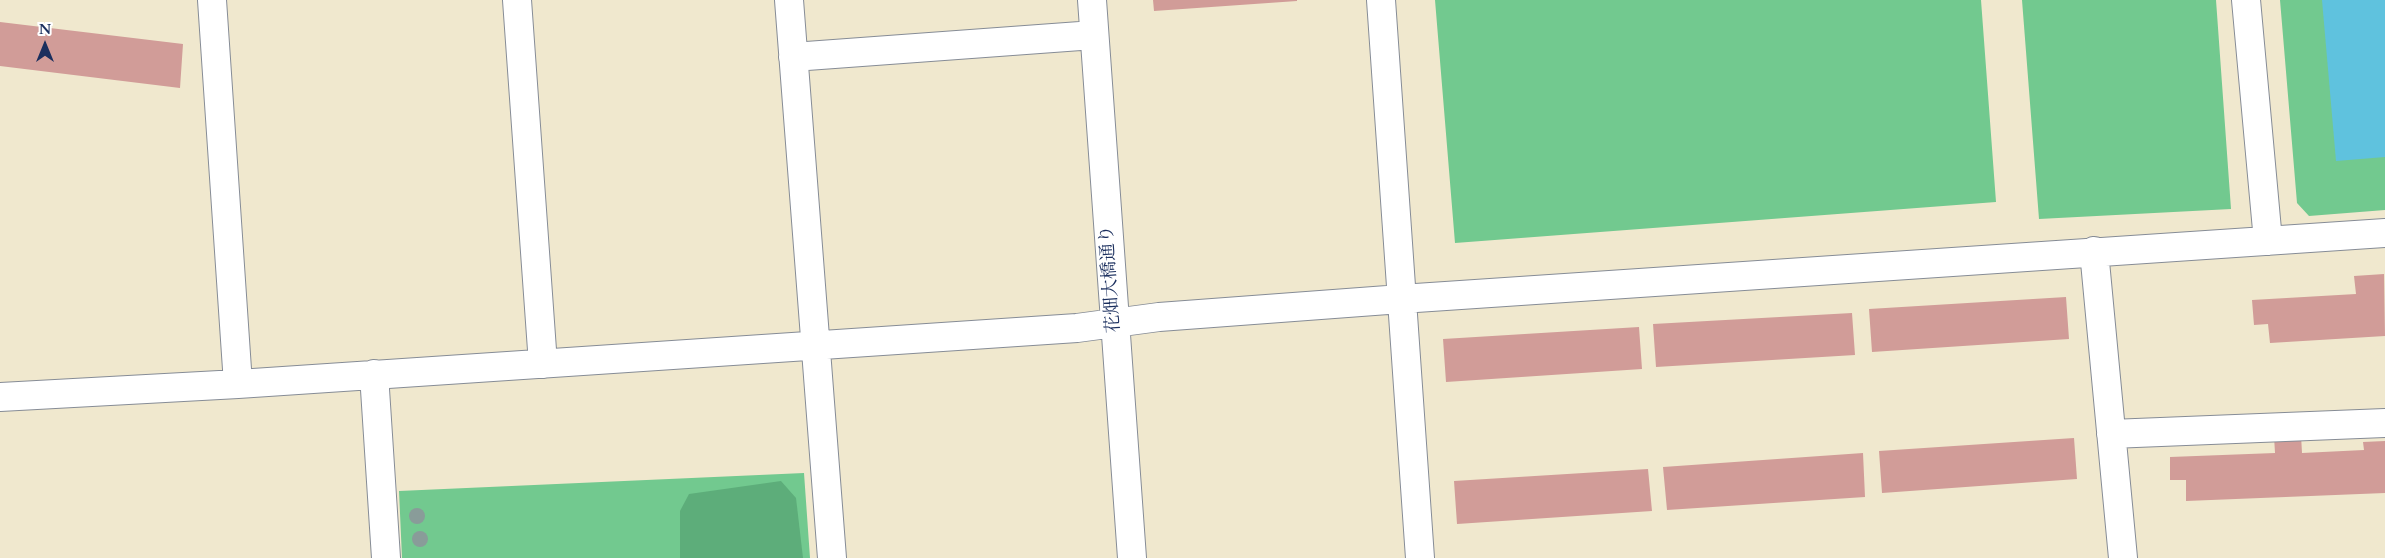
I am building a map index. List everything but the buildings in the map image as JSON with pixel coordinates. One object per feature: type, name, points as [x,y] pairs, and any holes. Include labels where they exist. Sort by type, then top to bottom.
[{"type":"street","points":[[212,0],[238,384]]},
{"type":"street","points":[[517,0],[543,364]]},
{"type":"street","points":[[789,0],[832,558]]},
{"type":"street","name":"花畑大橋通り","points":[[1092,0],[1132,558]]},
{"type":"street","points":[[1381,0],[1420,558]]},
{"type":"street","points":[[2246,0],[2268,241]]},
{"type":"street","points":[[793,57],[1094,35]]},
{"type":"street","points":[[0,397],[238,384],[1077,328],[1159,317],[1401,299],[2094,251],[2385,233]]},
{"type":"street","points":[[2094,251],[2123,558]]},
{"type":"street","points":[[374,374],[386,558]]},
{"type":"street","points":[[2111,434],[2385,423]]},
{"type":"green space","points":[[1435,0],[1981,0],[1996,202],[1455,243]]},
{"type":"green space","points":[[2022,0],[2216,0],[2231,209],[2039,219]]},
{"type":"green space","points":[[2280,0],[2385,0],[2385,210],[2309,216],[2297,203]]},
{"type":"green space","points":[[804,473],[810,558],[402,558],[399,491]]},
{"type":"green space","points":[[781,481],[796,498],[803,558],[680,558],[680,511],[689,494]]},
{"type":"water","points":[[2322,0],[2385,0],[2385,157],[2336,161]]}]
